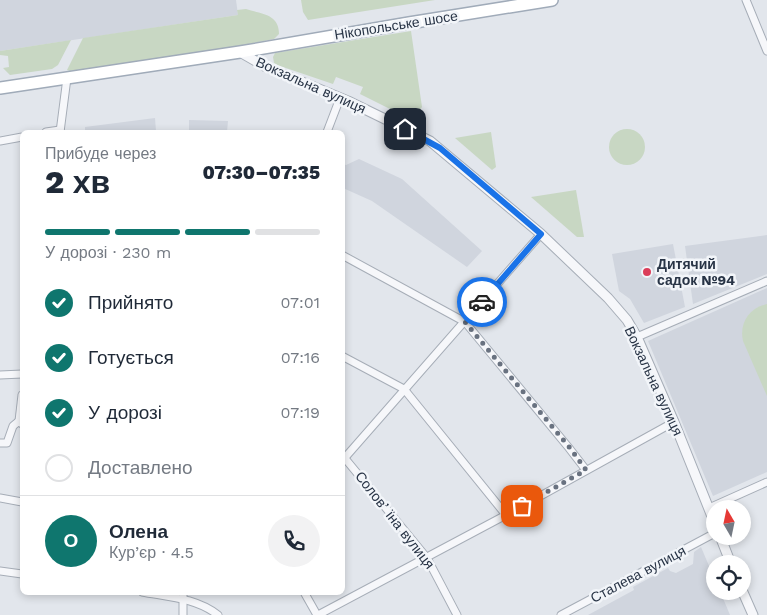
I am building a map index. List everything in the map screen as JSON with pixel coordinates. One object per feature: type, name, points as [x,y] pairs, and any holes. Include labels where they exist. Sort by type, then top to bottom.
[{"type":"main road","name":"Нікопольське шосе","points":[[240,52],[409,22],[552,0]]},
{"type":"main road","name":"Вокзальна вулиця","points":[[0,88],[240,52]]},
{"type":"street","points":[[746,0],[767,52]]},
{"type":"street","name":"Вокзальна вулиця","points":[[240,52],[266,67],[340,98],[430,141],[541,234],[608,298],[637,337],[706,501]]},
{"type":"street","points":[[60,130],[66,78]]},
{"type":"street","points":[[329,130],[340,98]]},
{"type":"street","points":[[0,140],[20,137]]},
{"type":"street","points":[[345,457],[541,234]]},
{"type":"street","points":[[345,257],[465,322],[570,448],[586,470]]},
{"type":"street","points":[[637,337],[767,281]]},
{"type":"street","points":[[345,358],[404,389],[506,515]]},
{"type":"street","points":[[0,375],[20,374]]},
{"type":"street","points":[[0,443],[7,443],[13,426],[20,422]]},
{"type":"street","points":[[306,595],[318,615],[428,558],[674,422]]},
{"type":"street","name":"Соловʼїна вулиця","points":[[345,459],[428,558],[457,615]]},
{"type":"street","points":[[727,500],[767,482]]},
{"type":"street","points":[[0,498],[20,502]]},
{"type":"street","name":"Сталева вулиця","points":[[561,615],[706,538]]},
{"type":"street","points":[[0,571],[20,574]]},
{"type":"street","points":[[183,615],[182,596],[218,615]]},
{"type":"street","points":[[746,600],[753,615]]},
{"type":"shaded area","points":[[0,0],[236,0],[238,15],[0,51]]},
{"type":"shaded area","points":[[155,118],[156,130],[85,130],[85,127]]},
{"type":"shaded area","points":[[189,120],[228,121],[227,130],[189,130]]},
{"type":"shaded area","points":[[359,159],[402,179],[482,251],[467,267],[372,201],[345,189],[346,165]]},
{"type":"shaded area","points":[[767,235],[767,274],[693,304],[685,246]]},
{"type":"shaded area","name":"Дитячий садок №94","points":[[673,244],[685,307],[644,323],[630,299],[619,291],[612,254]]},
{"type":"shaded area","points":[[767,288],[767,472],[713,496],[648,341]]},
{"type":"shaded area","points":[[701,547],[706,559],[706,600],[724,600],[730,615],[588,615],[634,590],[633,587],[668,568],[676,573],[693,564],[694,552]]},
{"type":"green space","points":[[301,0],[435,0],[308,20],[303,12]]},
{"type":"green space","points":[[246,9],[273,19],[278,27],[279,34],[274,39],[226,48],[67,70],[83,38],[238,15],[237,10]]},
{"type":"green space","points":[[411,31],[422,107],[412,120],[360,94],[363,87],[336,77],[333,84],[274,63],[273,57],[275,53]]},
{"type":"green space","points":[[71,40],[58,65],[52,69],[10,75],[3,68],[9,67],[8,56],[0,55],[0,51]]},
{"type":"green space","points":[[627,129],[639,135],[645,147],[639,159],[627,165],[615,159],[609,147],[615,135]]},
{"type":"green space","points":[[491,132],[496,167],[492,170],[455,138]]},
{"type":"green space","points":[[576,190],[584,237],[577,237],[531,197]]},
{"type":"green space","points":[[767,304],[767,396],[743,341],[742,334],[744,322],[750,313]]},
{"type":"way so far","points":[[482,302],[465,322],[570,448],[586,470],[522,506]]},
{"type":"place","name":"Дитячий садок №94","points":[[647,272]]},
{"type":"route","points":[[405,129],[440,148],[541,234],[482,302]]}]
